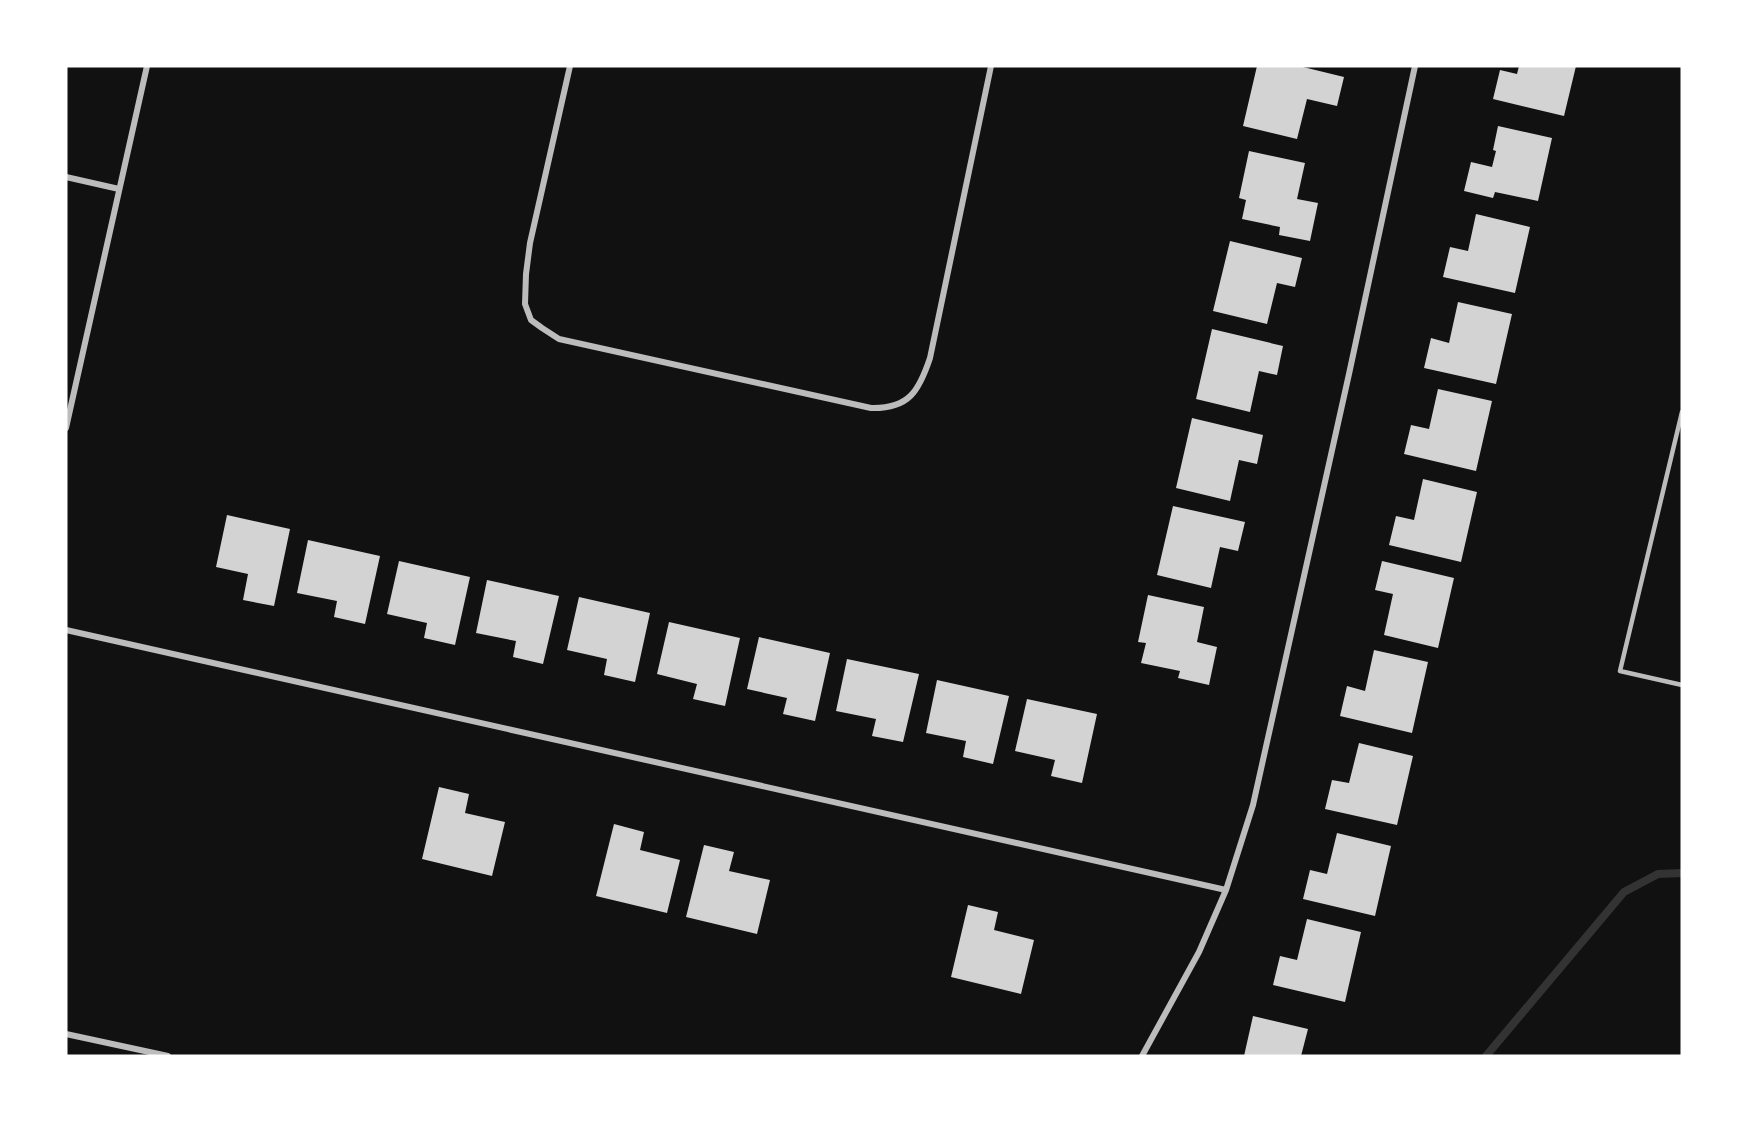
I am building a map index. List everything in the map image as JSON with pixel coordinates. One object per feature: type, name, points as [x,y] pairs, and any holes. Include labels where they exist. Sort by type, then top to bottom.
[{"type":"street","points":[[66,428],[147,66]]},
{"type":"street","points":[[570,66],[530,243],[525,304],[531,320],[560,339],[870,408],[886,408],[914,394],[923,379],[930,358],[991,66]]},
{"type":"street","points":[[1142,1056],[1200,952],[1226,890],[1253,805],[1415,66]]},
{"type":"street","points":[[66,177],[119,189]]},
{"type":"street","points":[[66,630],[1226,890]]},
{"type":"street","points":[[68,1034],[168,1056]]},
{"type":"lane","points":[[1682,412],[1620,670],[1682,685]]},
{"type":"building","points":[[1257,66],[1299,66],[1344,77],[1337,106],[1307,99],[1297,139],[1243,126]]},
{"type":"building","points":[[1519,66],[1576,66],[1564,116],[1493,99],[1500,70],[1517,74]]},
{"type":"building","points":[[1498,126],[1552,138],[1538,201],[1495,192],[1493,198],[1464,191],[1471,162],[1492,167]]},
{"type":"building","points":[[1249,151],[1305,163],[1297,199],[1318,203],[1310,241],[1279,235],[1280,227],[1242,219],[1246,200],[1239,198]]},
{"type":"building","points":[[1476,214],[1530,227],[1515,293],[1443,277],[1450,247],[1468,251]]},
{"type":"building","points":[[1230,241],[1302,258],[1295,287],[1277,283],[1267,324],[1213,311]]},
{"type":"building","points":[[1458,302],[1512,314],[1496,384],[1424,368],[1431,338],[1449,343]]},
{"type":"building","points":[[1212,329],[1283,346],[1277,375],[1259,371],[1250,412],[1196,399]]},
{"type":"building","points":[[1438,389],[1492,401],[1476,471],[1404,454],[1411,425],[1429,429]]},
{"type":"building","points":[[1192,418],[1263,435],[1257,464],[1239,460],[1230,501],[1176,488]]},
{"type":"building","points":[[1423,479],[1477,492],[1461,562],[1389,545],[1396,516],[1414,520]]},
{"type":"building","points":[[1173,506],[1245,522],[1238,551],[1220,547],[1211,588],[1157,575]]},
{"type":"building","points":[[227,515],[290,529],[274,606],[243,600],[248,574],[216,567]]},
{"type":"building","points":[[308,540],[380,556],[365,624],[334,617],[337,601],[297,593]]},
{"type":"building","points":[[399,561],[470,577],[455,645],[424,638],[427,623],[387,614]]},
{"type":"building","points":[[1382,561],[1454,578],[1438,648],[1384,635],[1393,594],[1375,590]]},
{"type":"building","points":[[487,580],[559,596],[543,664],[513,657],[516,641],[476,633]]},
{"type":"building","points":[[1148,595],[1204,607],[1197,642],[1217,647],[1209,685],[1178,678],[1180,671],[1141,663],[1146,643],[1138,642]]},
{"type":"building","points":[[579,597],[650,613],[635,682],[604,675],[607,659],[567,650]]},
{"type":"building","points":[[669,622],[740,638],[725,706],[693,699],[697,684],[657,674]]},
{"type":"building","points":[[759,637],[830,653],[815,721],[783,714],[787,698],[747,689]]},
{"type":"building","points":[[1374,650],[1428,662],[1412,733],[1340,716],[1347,686],[1365,691]]},
{"type":"building","points":[[847,659],[919,674],[903,742],[872,736],[876,719],[836,711]]},
{"type":"building","points":[[937,680],[1009,696],[993,764],[963,757],[966,741],[926,733]]},
{"type":"building","points":[[1027,699],[1097,714],[1082,783],[1051,776],[1055,760],[1015,751]]},
{"type":"building","points":[[1359,743],[1413,756],[1397,825],[1325,809],[1332,780],[1349,783]]},
{"type":"building","points":[[439,787],[469,794],[465,813],[505,822],[492,876],[422,859]]},
{"type":"building","points":[[614,824],[644,832],[640,850],[680,860],[667,913],[596,896]]},
{"type":"building","points":[[1337,833],[1391,846],[1375,916],[1303,899],[1310,870],[1327,874]]},
{"type":"building","points":[[704,845],[734,852],[729,871],[770,880],[757,934],[686,917]]},
{"type":"building","points":[[968,905],[998,912],[994,930],[1034,940],[1021,994],[951,977]]},
{"type":"building","points":[[1307,919],[1361,932],[1345,1002],[1273,985],[1280,956],[1297,960]]},
{"type":"building","points":[[1253,1016],[1308,1029],[1301,1056],[1244,1056]]},
{"type":"waterway","points":[[1486,1056],[1624,892],[1658,874],[1682,873]]}]
